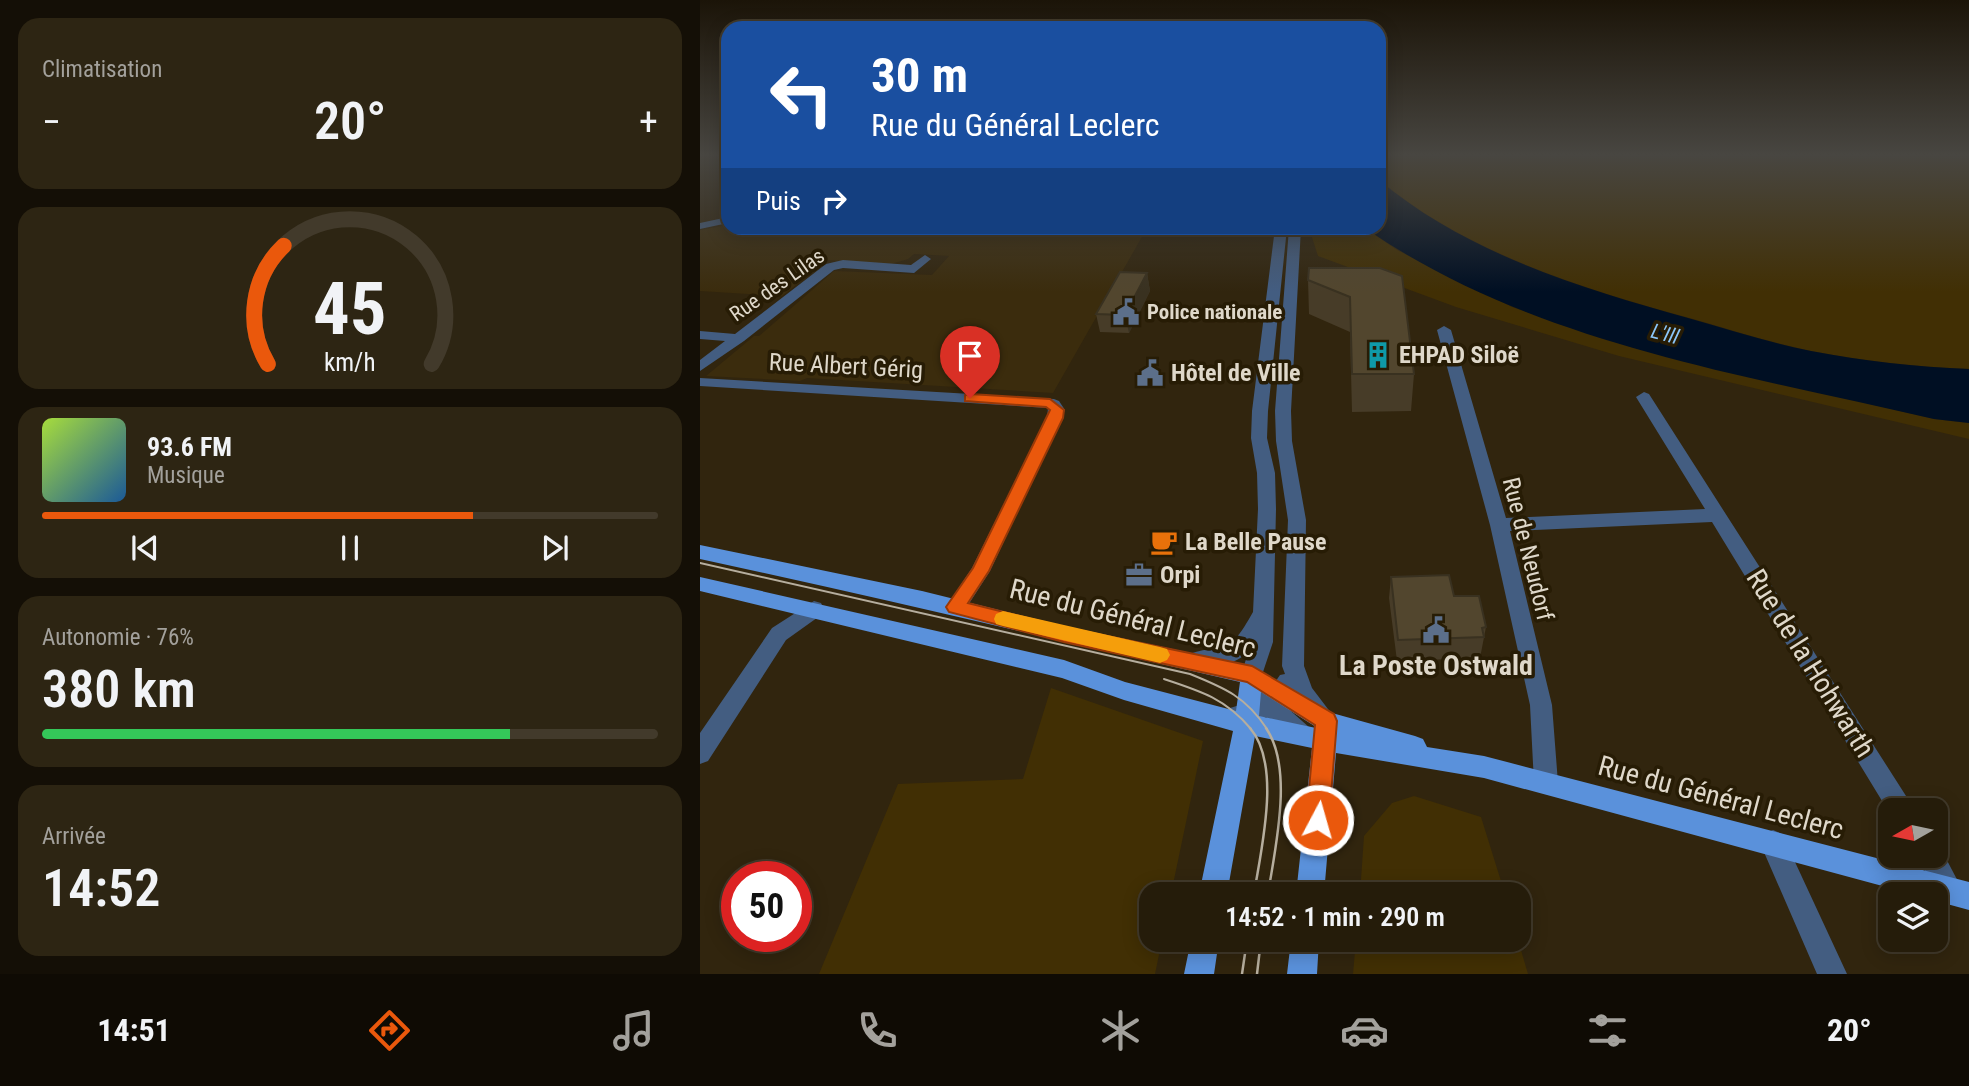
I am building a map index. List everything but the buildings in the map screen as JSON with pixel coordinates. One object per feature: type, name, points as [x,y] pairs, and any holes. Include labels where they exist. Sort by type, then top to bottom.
[{"type":"main road","name":"Rue du Général Leclerc","points":[[700,552],[956,607],[1064,634],[1256,673],[1261,709]]},
{"type":"main road","points":[[700,584],[1064,669],[1124,691],[1210,714],[1234,733],[1238,751],[1215,882]]},
{"type":"main road","points":[[1237,762],[1261,709],[1256,673]]},
{"type":"main road","name":"Rue du Général Leclerc","points":[[1319,733],[1375,750],[1457,761]]},
{"type":"main road","name":"Rue du Général Leclerc","points":[[1319,733],[1457,761],[1546,783],[1959,894]]},
{"type":"main road","points":[[1319,733],[1321,790]]},
{"type":"main road","points":[[1311,882],[1325,772],[1339,756],[1358,750],[1375,750]]},
{"type":"main road","points":[[1199,974],[1203,952]]},
{"type":"main road","points":[[1302,974],[1304,952]]},
{"type":"street","points":[[700,226],[721,222]]},
{"type":"street","points":[[1256,673],[1262,642],[1267,487],[1259,438],[1260,411],[1270,302],[1280,235]]},
{"type":"street","points":[[1295,235],[1283,411],[1284,441],[1297,520],[1293,666],[1319,733]]},
{"type":"street","name":"Rue des Lilas","points":[[700,367],[830,267],[843,264],[914,269],[925,259]]},
{"type":"street","points":[[1270,302],[1291,304]]},
{"type":"street","name":"Rue de Neudorf","points":[[1444,330],[1499,525],[1541,705],[1546,783]]},
{"type":"street","points":[[700,335],[738,338]]},
{"type":"street","name":"Rue Albert Gérig","points":[[700,382],[1050,403],[1057,410],[1055,418],[980,571],[956,607]]},
{"type":"street","name":"Rue de la Hohwarth","points":[[1644,397],[1895,798]]},
{"type":"street","points":[[1260,411],[1283,411]]},
{"type":"street","points":[[1499,525],[1719,515]]},
{"type":"street","points":[[700,753],[779,634],[814,610]]},
{"type":"street","points":[[1194,662],[1225,656],[1247,643],[1255,633],[1262,611]]},
{"type":"street","points":[[1261,709],[1293,666]]},
{"type":"street","points":[[1210,714],[1261,709],[1285,723],[1319,733]]},
{"type":"street","points":[[1773,843],[1832,974]]},
{"type":"street","points":[[1940,868],[1959,894]]},
{"type":"shaded area","points":[[1408,201],[1969,201],[1969,369],[1890,363],[1796,348],[1610,295],[1489,249]]},
{"type":"shaded area","points":[[721,226],[721,235],[1143,235],[1053,393],[807,378],[800,381],[706,376],[754,336],[759,336],[834,271],[932,275],[949,256],[914,254],[908,259],[891,264],[828,260],[782,296],[700,291],[700,230]]},
{"type":"shaded area","points":[[1311,235],[1375,235],[1397,250],[1512,307],[1631,347],[1934,419],[1969,423],[1969,439],[1619,356],[1456,307],[1318,256]]},
{"type":"shaded area","points":[[1051,688],[1203,741],[1174,882],[1139,882],[1139,952],[1160,952],[1155,974],[819,974],[898,784],[1023,779]]},
{"type":"shaded area","points":[[1414,796],[1481,817],[1501,882],[1361,882],[1364,836],[1392,803]]},
{"type":"shaded area","points":[[1355,952],[1522,952],[1528,974],[1353,974]]},
{"type":"water","name":"L'Ill","points":[[1386,201],[1407,201],[1487,248],[1566,280],[1764,340],[1850,358],[1969,369],[1969,423],[1934,419],[1639,350],[1567,327],[1497,300],[1429,267],[1376,235],[1386,235]]},
{"type":"tram line","points":[[700,563],[1190,674],[1243,701],[1267,729]]},
{"type":"tram line","points":[[1164,679],[1212,697],[1232,710],[1251,729]]},
{"type":"tram line","points":[[1250,728],[1260,744],[1267,785],[1267,808],[1256,882]]},
{"type":"tram line","points":[[1266,728],[1274,745],[1281,786],[1278,832],[1270,882]]},
{"type":"tram line","points":[[1242,974],[1245,952]]},
{"type":"tram line","points":[[1257,974],[1260,952]]},
{"type":"slow traffic","points":[[1003,619],[1160,655]]},
{"type":"place","name":"Police nationale","points":[[1126,312]]},
{"type":"place","name":"EHPAD Siloë","points":[[1378,355]]},
{"type":"place","name":"Hôtel de Ville","points":[[1150,373]]},
{"type":"place","name":"La Belle Pause","points":[[1164,542]]},
{"type":"place","name":"Orpi","points":[[1139,575]]},
{"type":"place","name":"La Poste Ostwald","points":[[1436,630]]},
{"type":"route","points":[[970,398],[1050,403],[1056,406],[1057,414],[980,571],[956,607],[1064,634],[1252,675],[1326,721],[1318,820]]}]
